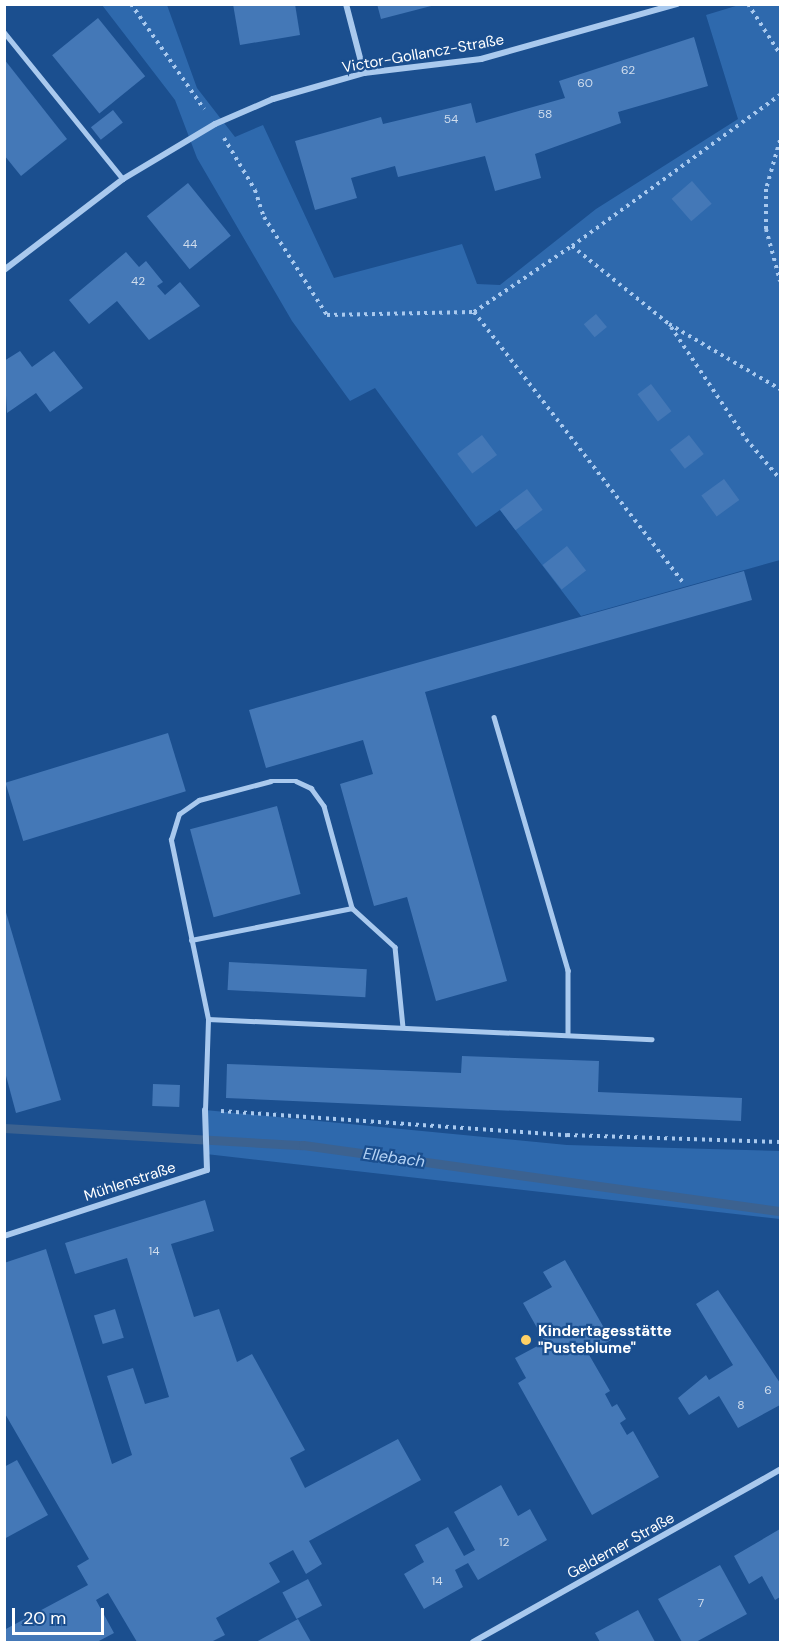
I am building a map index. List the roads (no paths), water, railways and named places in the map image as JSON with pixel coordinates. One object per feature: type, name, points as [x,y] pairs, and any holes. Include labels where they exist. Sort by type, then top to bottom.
[{"type":"street","points":[[346,4],[364,73]]},
{"type":"street","name":"Victor-Gollancz-Straße","points":[[4,270],[123,179],[215,124],[273,99],[364,73],[481,59],[677,4]]},
{"type":"street","name":"Mühlenstraße","points":[[4,1236],[207,1170],[205,1110]]},
{"type":"street","name":"Gelderner Straße","points":[[473,1642],[780,1470]]},
{"type":"lane","points":[[4,32],[123,179]]},
{"type":"lane","points":[[494,717],[568,970],[568,1035]]},
{"type":"lane","points":[[205,1110],[208,1019],[171,840],[179,814],[199,800],[271,781],[311,788],[324,806],[352,908],[395,947],[402,1027]]},
{"type":"lane","points":[[191,940],[352,908]]},
{"type":"lane","points":[[208,1019],[652,1039]]},
{"type":"waterway","name":"Ellebach","points":[[4,1128],[303,1145],[780,1211]]},
{"type":"place","name":"Kindertagesstätte \"Pusteblume\"","points":[[526,1340]]}]
